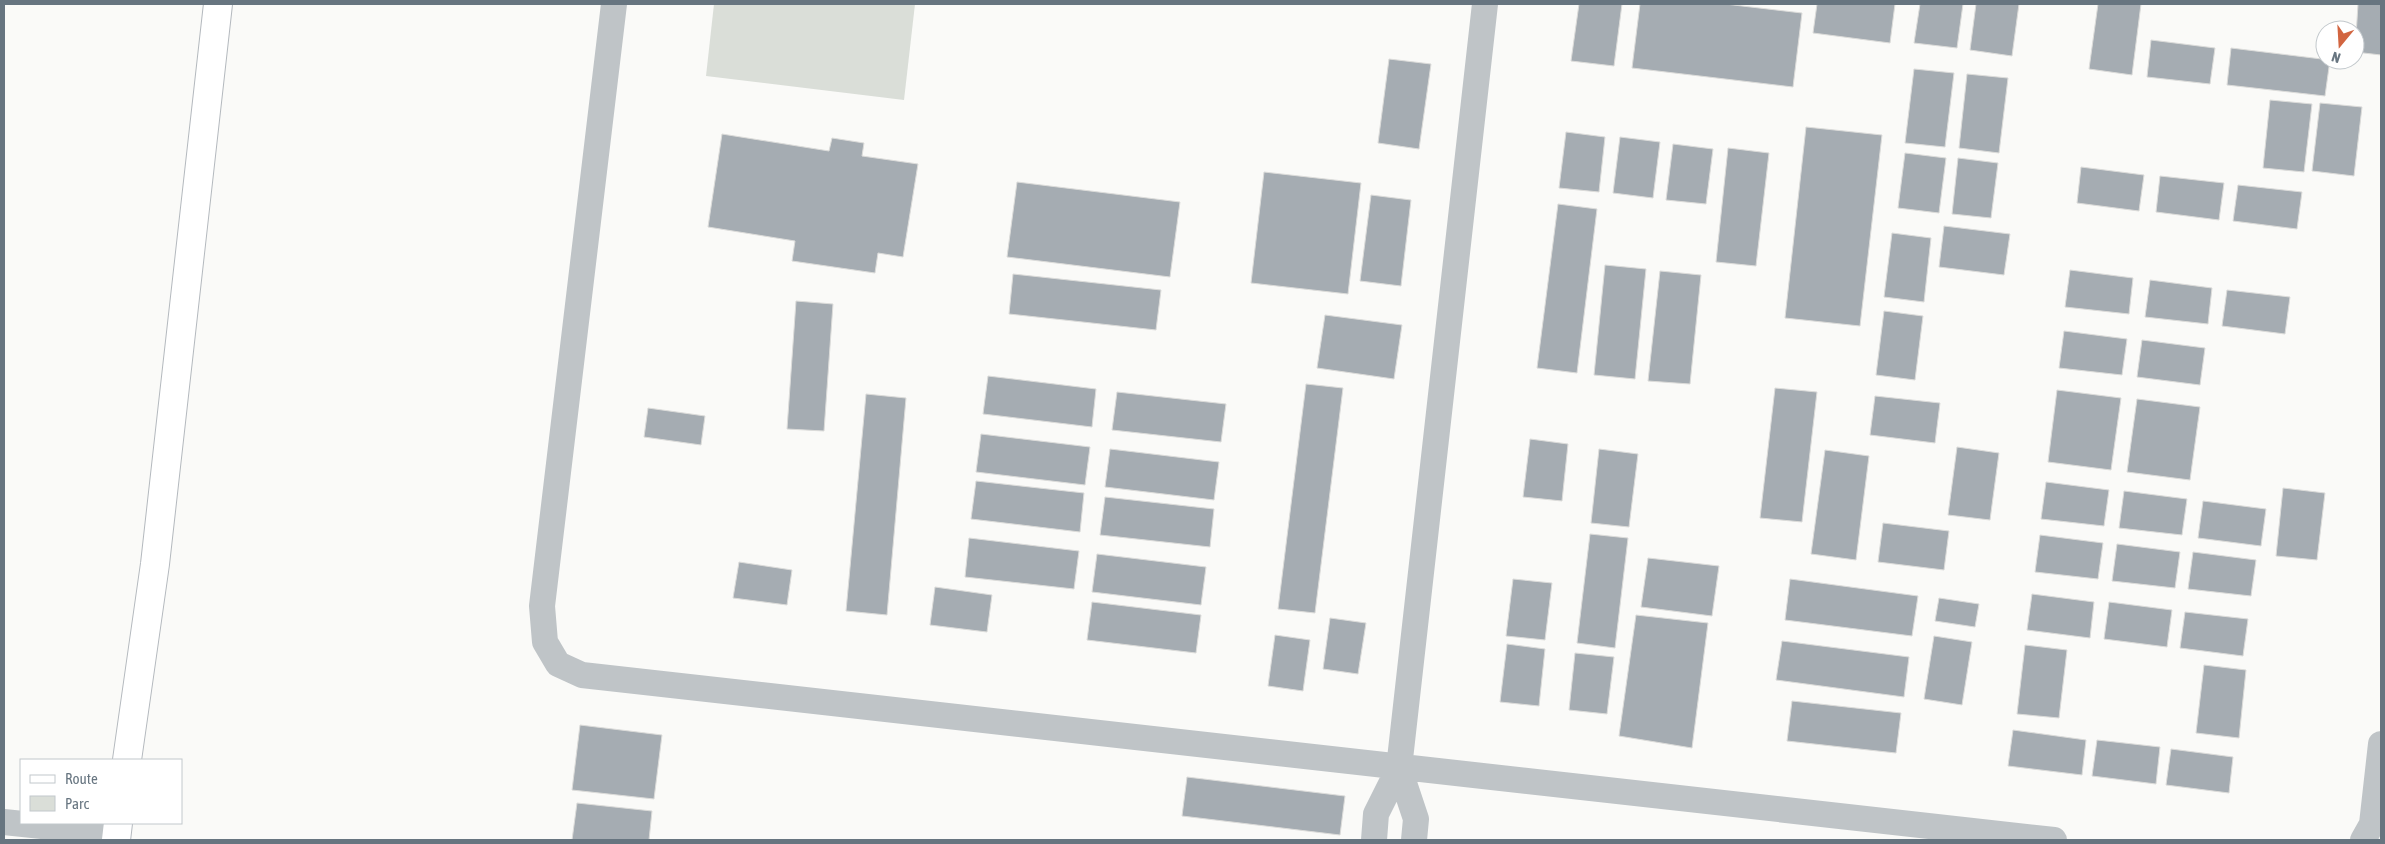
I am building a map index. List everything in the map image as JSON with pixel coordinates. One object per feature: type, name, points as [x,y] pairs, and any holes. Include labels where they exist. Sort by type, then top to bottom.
[{"type":"street","points":[[127,759],[155,564],[218,4]]},
{"type":"street","points":[[614,4],[542,606],[545,642],[558,664],[582,675],[2054,840]]},
{"type":"street","points":[[1374,840],[1376,814],[1399,768],[1484,4]]},
{"type":"street","points":[[2363,840],[2372,824],[2381,744]]},
{"type":"street","points":[[1399,768],[1416,819],[1414,840]]},
{"type":"street","points":[[4,822],[20,823]]},
{"type":"street","points":[[27,824],[117,832]]},
{"type":"green space","points":[[714,4],[915,4],[904,100],[706,76]]},
{"type":"building","points":[[1579,4],[1622,4],[1614,66],[1571,61]]},
{"type":"building","points":[[1640,4],[1725,4],[1802,13],[1793,87],[1632,68]]},
{"type":"building","points":[[1817,4],[1895,4],[1890,43],[1813,33]]},
{"type":"building","points":[[1920,4],[1963,4],[1957,48],[1914,43]]},
{"type":"building","points":[[1976,4],[2019,4],[2012,56],[1970,50]]},
{"type":"building","points":[[2098,4],[2141,4],[2132,75],[2089,69]]},
{"type":"building","points":[[2358,4],[2381,4],[2381,55],[2365,53],[2365,20],[2357,20]]},
{"type":"building","points":[[2151,40],[2215,48],[2210,84],[2147,77]]},
{"type":"building","points":[[2231,48],[2315,58],[2315,70],[2329,70],[2325,96],[2227,85]]},
{"type":"building","points":[[1389,59],[1431,64],[1419,149],[1378,143]]},
{"type":"building","points":[[1914,69],[1954,73],[1945,147],[1905,143]]},
{"type":"building","points":[[1967,74],[2008,78],[1999,153],[1959,148]]},
{"type":"building","points":[[2270,100],[2312,104],[2304,172],[2263,168]]},
{"type":"building","points":[[2320,103],[2362,107],[2354,176],[2312,171]]},
{"type":"building","points":[[1806,127],[1882,135],[1860,326],[1785,318]]},
{"type":"building","points":[[1566,132],[1605,137],[1599,192],[1559,188]]},
{"type":"building","points":[[722,134],[829,151],[832,138],[864,143],[862,156],[918,164],[903,257],[878,253],[875,273],[792,261],[795,241],[708,227]]},
{"type":"building","points":[[1620,137],[1660,142],[1653,198],[1613,193]]},
{"type":"building","points":[[1673,144],[1713,149],[1706,204],[1666,200]]},
{"type":"building","points":[[1728,148],[1769,153],[1756,266],[1716,262]]},
{"type":"building","points":[[1905,153],[1946,158],[1939,213],[1898,208]]},
{"type":"building","points":[[1958,158],[1998,163],[1991,218],[1952,214]]},
{"type":"building","points":[[2081,167],[2144,175],[2139,211],[2077,203]]},
{"type":"building","points":[[1264,172],[1361,183],[1348,294],[1251,283]]},
{"type":"building","points":[[2160,176],[2224,183],[2219,220],[2156,212]]},
{"type":"building","points":[[1017,182],[1180,202],[1170,277],[1007,257]]},
{"type":"building","points":[[2238,185],[2302,192],[2297,229],[2233,221]]},
{"type":"building","points":[[1371,195],[1411,200],[1401,286],[1360,281]]},
{"type":"building","points":[[1558,204],[1597,209],[1577,373],[1537,368]]},
{"type":"building","points":[[1944,226],[2010,234],[2004,275],[1939,267]]},
{"type":"building","points":[[1892,233],[1931,238],[1924,302],[1884,297]]},
{"type":"building","points":[[1605,265],[1646,269],[1635,379],[1594,375]]},
{"type":"building","points":[[2070,270],[2133,278],[2129,314],[2065,307]]},
{"type":"building","points":[[1660,271],[1701,275],[1690,384],[1648,381]]},
{"type":"building","points":[[1013,274],[1161,290],[1156,330],[1009,314]]},
{"type":"building","points":[[2150,280],[2212,288],[2208,324],[2145,317]]},
{"type":"building","points":[[2227,290],[2290,297],[2285,334],[2222,326]]},
{"type":"building","points":[[796,301],[833,304],[824,431],[787,429]]},
{"type":"building","points":[[1884,311],[1923,316],[1915,380],[1876,375]]},
{"type":"building","points":[[1325,315],[1402,325],[1394,379],[1317,368]]},
{"type":"building","points":[[2064,331],[2127,339],[2122,375],[2059,368]]},
{"type":"building","points":[[2142,340],[2205,348],[2200,385],[2137,377]]},
{"type":"building","points":[[988,376],[1096,389],[1092,427],[983,414]]},
{"type":"building","points":[[1306,384],[1343,388],[1315,613],[1278,609]]},
{"type":"building","points":[[1775,388],[1817,392],[1802,522],[1760,518]]},
{"type":"building","points":[[2057,390],[2121,398],[2111,470],[2048,462]]},
{"type":"building","points":[[1117,392],[1226,404],[1221,442],[1112,430]]},
{"type":"building","points":[[866,394],[906,398],[887,615],[846,611]]},
{"type":"building","points":[[1875,396],[1940,403],[1935,443],[1870,435]]},
{"type":"building","points":[[2137,399],[2200,407],[2190,480],[2127,472]]},
{"type":"building","points":[[648,408],[705,416],[701,445],[644,437]]},
{"type":"building","points":[[981,434],[1090,447],[1085,485],[976,472]]},
{"type":"building","points":[[1530,439],[1568,444],[1562,501],[1523,497]]},
{"type":"building","points":[[1957,447],[1999,453],[1990,520],[1948,515]]},
{"type":"building","points":[[1110,449],[1219,462],[1214,500],[1105,487]]},
{"type":"building","points":[[1599,449],[1638,454],[1629,527],[1591,523]]},
{"type":"building","points":[[1825,450],[1869,456],[1856,560],[1811,554]]},
{"type":"building","points":[[976,481],[1084,493],[1080,532],[971,519]]},
{"type":"building","points":[[2046,482],[2109,490],[2104,526],[2041,519]]},
{"type":"building","points":[[2283,488],[2325,493],[2317,560],[2276,556]]},
{"type":"building","points":[[2124,491],[2187,499],[2182,535],[2119,528]]},
{"type":"building","points":[[1105,497],[1214,509],[1210,547],[1100,535]]},
{"type":"building","points":[[2203,501],[2266,509],[2261,546],[2198,538]]},
{"type":"building","points":[[1883,523],[1949,531],[1944,570],[1878,562]]},
{"type":"building","points":[[1590,534],[1628,538],[1615,648],[1577,643]]},
{"type":"building","points":[[2040,535],[2103,543],[2098,579],[2035,572]]},
{"type":"building","points":[[969,538],[1079,551],[1074,589],[965,577]]},
{"type":"building","points":[[2117,544],[2180,552],[2175,588],[2112,581]]},
{"type":"building","points":[[2193,552],[2256,560],[2251,596],[2188,589]]},
{"type":"building","points":[[1097,554],[1206,567],[1201,605],[1092,592]]},
{"type":"building","points":[[1648,558],[1719,566],[1712,616],[1641,607]]},
{"type":"building","points":[[739,562],[792,570],[787,605],[733,598]]},
{"type":"building","points":[[1513,579],[1552,583],[1545,640],[1506,636]]},
{"type":"building","points":[[1790,579],[1918,596],[1912,636],[1785,620]]},
{"type":"building","points":[[935,587],[992,595],[987,632],[930,625]]},
{"type":"building","points":[[2032,594],[2094,602],[2090,638],[2027,630]]},
{"type":"building","points":[[1939,598],[1979,604],[1975,627],[1935,621]]},
{"type":"building","points":[[1092,602],[1201,615],[1196,653],[1087,640]]},
{"type":"building","points":[[2109,602],[2172,610],[2167,647],[2104,639]]},
{"type":"building","points":[[2185,612],[2248,619],[2243,656],[2180,648]]},
{"type":"building","points":[[1636,615],[1708,623],[1692,748],[1619,736]]},
{"type":"building","points":[[1330,618],[1366,623],[1358,674],[1323,669]]},
{"type":"building","points":[[1275,635],[1310,640],[1303,691],[1268,686]]},
{"type":"building","points":[[1934,636],[1972,642],[1962,705],[1924,699]]},
{"type":"building","points":[[1782,641],[1909,657],[1904,697],[1776,680]]},
{"type":"building","points":[[1507,644],[1545,649],[1539,706],[1500,702]]},
{"type":"building","points":[[2025,645],[2067,650],[2059,718],[2017,714]]},
{"type":"building","points":[[1575,653],[1614,657],[1607,714],[1569,710]]},
{"type":"building","points":[[2204,665],[2246,670],[2239,738],[2196,733]]},
{"type":"building","points":[[1792,701],[1901,713],[1896,753],[1787,741]]},
{"type":"building","points":[[580,725],[662,735],[654,799],[572,790]]},
{"type":"building","points":[[2013,730],[2086,740],[2082,775],[2008,766]]},
{"type":"building","points":[[2097,740],[2160,747],[2156,784],[2092,776]]},
{"type":"building","points":[[2171,749],[2233,757],[2229,793],[2166,785]]},
{"type":"building","points":[[1187,777],[1345,796],[1340,835],[1182,816]]},
{"type":"building","points":[[577,803],[652,811],[649,840],[572,840]]}]
